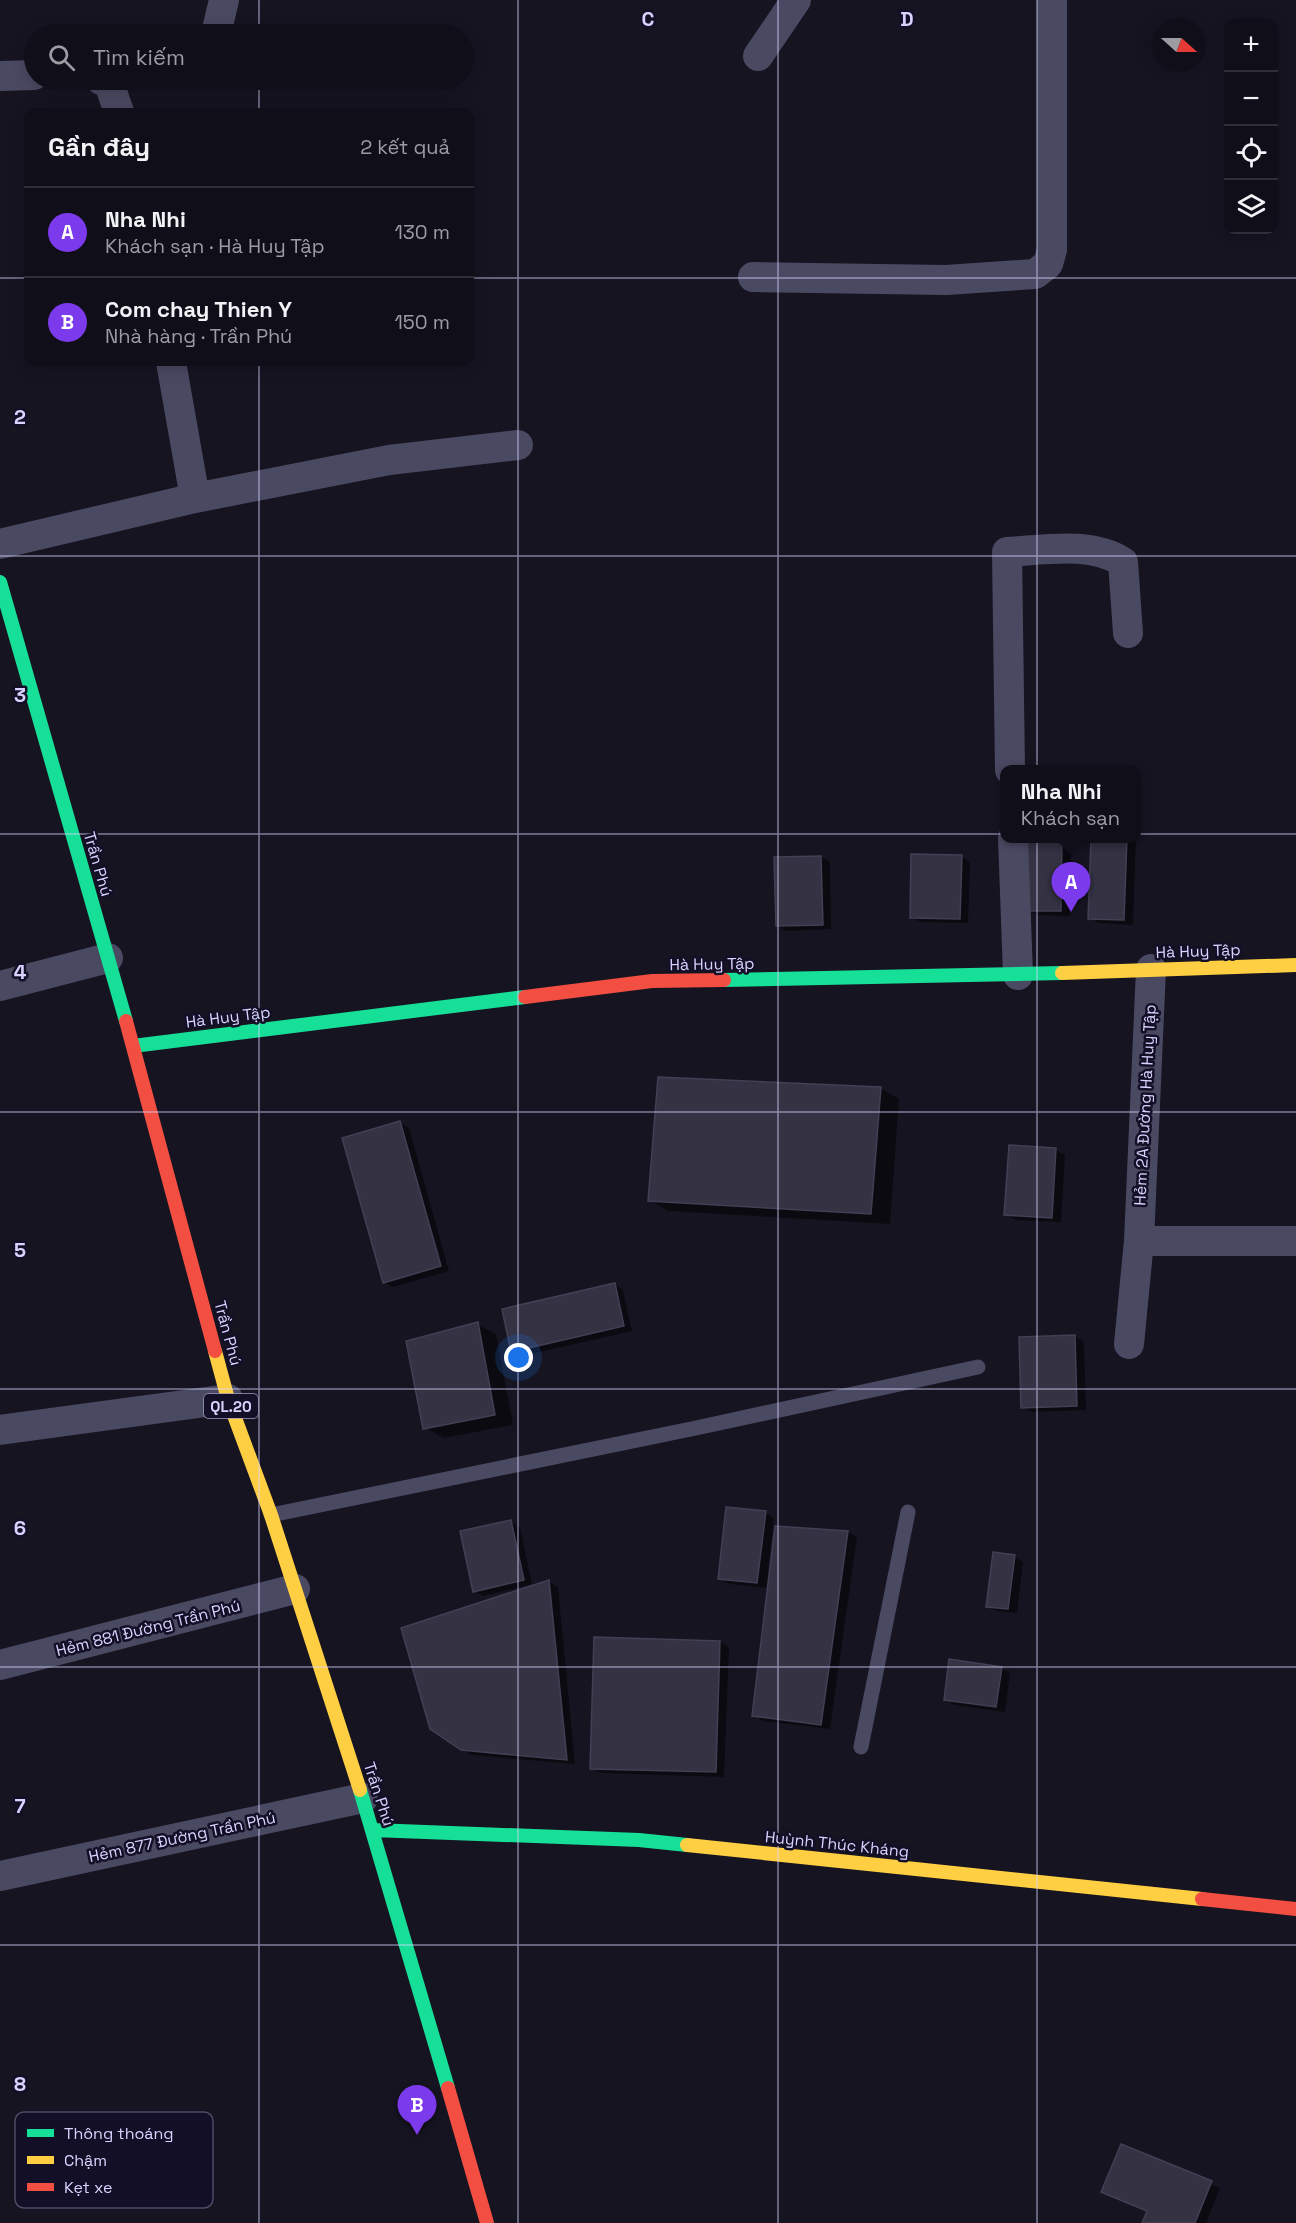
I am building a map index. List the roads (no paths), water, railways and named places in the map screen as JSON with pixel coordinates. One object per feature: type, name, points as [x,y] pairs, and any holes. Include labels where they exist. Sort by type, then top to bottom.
[{"type":"main road","name":"Trần Phú","points":[[0,582],[5,615],[108,958],[228,1399],[271,1515],[363,1798],[487,2223]]},
{"type":"main road","name":"Hà Huy Tập","points":[[133,1046],[652,981],[1018,975],[1296,965]]},
{"type":"main road","name":"Huỳnh Thúc Kháng","points":[[373,1830],[639,1840],[1296,1909]]},
{"type":"street","points":[[218,24],[224,0]]},
{"type":"street","points":[[758,56],[796,0]]},
{"type":"street","points":[[753,277],[946,280],[1035,274],[1048,264],[1052,250],[1052,0]]},
{"type":"street","points":[[0,76],[24,75]]},
{"type":"street","points":[[116,90],[118,108]]},
{"type":"street","points":[[172,366],[195,498]]},
{"type":"street","points":[[0,544],[195,498],[389,460],[518,445]]},
{"type":"street","points":[[1010,765],[1007,552],[1070,549],[1110,553],[1123,562],[1128,633]]},
{"type":"street","points":[[1013,843],[1018,975]]},
{"type":"street","points":[[0,986],[108,958]]},
{"type":"street","name":"Hẻm 2A Đường Hà Huy Tập","points":[[1129,1344],[1139,1241],[1151,969]]},
{"type":"street","points":[[1139,1241],[1296,1241]]},
{"type":"street","points":[[0,1430],[228,1399]]},
{"type":"street","name":"Hẻm 881 Đường Trần Phú","points":[[0,1665],[295,1589]]},
{"type":"street","name":"Hẻm 877 Đường Trần Phú","points":[[0,1876],[363,1798]]},
{"type":"lane","points":[[271,1515],[696,1428],[978,1367]]},
{"type":"lane","points":[[861,1747],[908,1512]]},
{"type":"place","name":"Nha Nhi","points":[[1071,912]]},
{"type":"place","name":"Com chay Thien Y","points":[[417,2135]]}]
